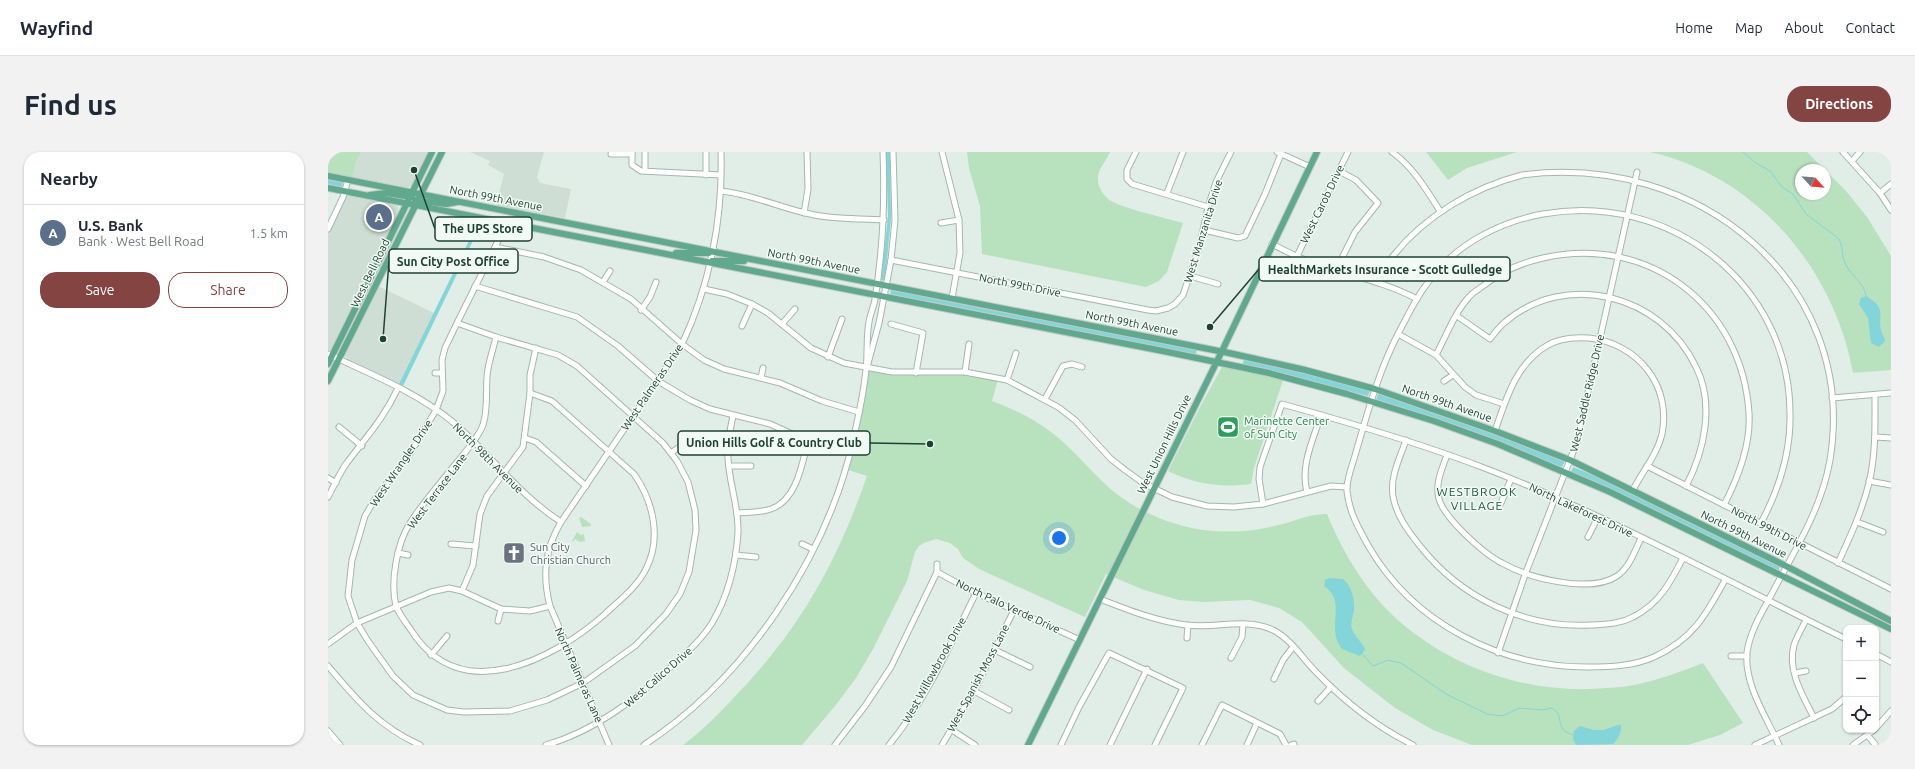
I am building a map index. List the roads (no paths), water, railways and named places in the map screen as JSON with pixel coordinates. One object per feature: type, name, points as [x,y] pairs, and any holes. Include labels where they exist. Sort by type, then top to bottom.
[{"type":"main road","name":"West Bell Road","points":[[328,364],[330,355],[432,152]]},
{"type":"main road","name":"West Bell Road","points":[[328,381],[442,152]]},
{"type":"main road","name":"West Union Hills Drive","points":[[1028,745],[1217,362],[1317,152]]},
{"type":"main road","name":"North 99th Avenue","points":[[328,176],[418,199],[446,204],[460,201],[1222,351],[1292,367],[1375,389],[1495,431],[1570,460],[1633,490],[1891,629]]},
{"type":"main road","name":"North 99th Avenue","points":[[328,188],[368,196],[409,197]]},
{"type":"main road","points":[[409,197],[418,199]]},
{"type":"main road","name":"North 99th Avenue","points":[[418,199],[471,215],[1217,362],[1268,373],[1371,401],[1460,430],[1565,472],[1891,621]]},
{"type":"main road","points":[[471,215],[474,204]]},
{"type":"main road","points":[[661,253],[704,254],[712,251]]},
{"type":"main road","points":[[710,262],[715,260],[764,262]]},
{"type":"street","points":[[645,152],[645,171]]},
{"type":"street","points":[[706,152],[706,175]]},
{"type":"street","name":"West Palmeras Drive","points":[[550,606],[546,590],[546,563],[549,546],[561,522],[682,344],[704,289],[712,251],[721,190],[721,152]]},
{"type":"street","points":[[804,213],[808,189],[807,152]]},
{"type":"street","points":[[644,745],[680,718],[708,693],[736,663],[768,623],[788,595],[813,549],[834,501],[850,453],[859,412],[866,368],[869,322],[877,284],[884,220],[883,152]]},
{"type":"street","points":[[866,368],[875,342],[891,260],[895,220],[893,152]]},
{"type":"street","points":[[942,152],[959,220],[960,253],[952,298]]},
{"type":"street","points":[[1136,152],[1127,170],[1127,180],[1132,184],[1167,193],[1208,207]]},
{"type":"street","points":[[1167,193],[1183,152]]},
{"type":"street","name":"West Manzanita Drive","points":[[1148,310],[1164,309],[1175,304],[1183,295],[1204,230],[1208,207],[1216,182],[1231,152]]},
{"type":"street","name":"West Carob Drive","points":[[1297,256],[1348,152]]},
{"type":"street","points":[[1392,152],[1403,160],[1420,180],[1440,211]]},
{"type":"street","points":[[1843,152],[1880,193],[1891,210]]},
{"type":"street","points":[[1852,161],[1860,152]]},
{"type":"street","points":[[611,154],[632,153],[632,165],[645,171],[721,175]]},
{"type":"street","points":[[1204,230],[1238,238],[1245,236],[1265,194],[1279,153],[1310,167]]},
{"type":"street","points":[[1379,283],[1392,258],[1414,233],[1440,211],[1469,195],[1506,179],[1535,172],[1586,167]]},
{"type":"street","points":[[1336,270],[1355,232],[1378,203],[1356,180],[1338,171]]},
{"type":"street","points":[[1629,171],[1644,174]]},
{"type":"street","name":"West Saddle Ridge Drive","points":[[1498,653],[1526,572],[1554,497],[1570,460],[1582,423],[1636,172]]},
{"type":"street","points":[[328,229],[345,192],[348,180]]},
{"type":"street","points":[[1880,193],[1891,184]]},
{"type":"street","points":[[721,190],[745,194],[804,213],[820,216],[884,220]]},
{"type":"street","points":[[1725,580],[1708,614],[1694,630],[1673,646],[1653,657],[1633,663],[1606,667],[1571,667],[1526,661],[1480,646],[1428,614],[1388,576],[1358,527],[1350,508],[1346,486],[1382,365],[1417,299],[1434,274],[1455,254],[1477,238],[1504,225],[1527,217],[1555,212],[1600,210],[1627,214],[1682,234],[1711,254],[1735,274],[1750,293],[1775,338],[1784,364],[1789,392],[1789,440],[1784,468],[1775,496],[1761,523]]},
{"type":"street","points":[[941,223],[959,220]]},
{"type":"street","name":"West Wrangler Drive","points":[[457,323],[496,337],[558,355],[577,366],[663,442],[688,482],[695,510],[696,530],[689,572],[680,594],[666,614],[635,646],[583,683],[547,700],[510,711],[470,712],[447,710],[413,695],[401,684],[380,658],[356,623],[348,596],[352,560],[365,516],[375,499],[411,452],[436,410],[443,391],[442,360],[445,348],[457,323],[475,286],[495,247],[506,222]]},
{"type":"street","points":[[1272,244],[1297,256],[1402,291],[1417,299]]},
{"type":"street","points":[[495,247],[544,257],[581,270],[631,300],[682,344],[704,360],[724,369],[780,383],[822,401],[859,412]]},
{"type":"street","points":[[1436,355],[1469,297],[1499,274],[1521,263],[1556,255],[1586,252],[1618,256],[1643,263],[1684,286],[1698,297],[1712,313],[1729,338],[1739,363],[1744,382],[1749,414],[1747,442],[1740,469],[1724,505]]},
{"type":"street","name":"North 99th Drive","points":[[891,260],[1148,310]]},
{"type":"street","points":[[1779,745],[1752,687],[1747,656],[1751,636],[1815,510],[1829,462],[1833,438],[1832,398],[1829,368],[1823,346],[1803,298],[1785,269]]},
{"type":"street","points":[[603,282],[610,271]]},
{"type":"street","points":[[1190,276],[1218,284]]},
{"type":"street","points":[[641,310],[650,297],[656,282]]},
{"type":"street","points":[[475,286],[577,317],[618,346],[658,380],[690,400],[710,409],[733,416],[770,424],[808,441],[850,453]]},
{"type":"street","points":[[704,289],[727,294],[752,304],[768,313],[807,345],[828,357],[844,363],[892,372],[965,372],[1007,380],[1045,399],[1075,420],[1111,459],[1125,470],[1172,497],[1207,506],[1234,507],[1263,504],[1332,486],[1346,486]]},
{"type":"street","points":[[1457,316],[1490,339],[1504,323],[1526,308],[1545,300],[1575,295],[1609,297],[1640,308],[1657,318],[1678,339],[1697,367],[1706,404],[1703,444],[1696,467],[1686,486]]},
{"type":"street","points":[[742,326],[752,304]]},
{"type":"street","points":[[782,324],[795,309]]},
{"type":"street","points":[[828,357],[842,318]]},
{"type":"street","points":[[891,324],[923,333],[916,373]]},
{"type":"street","points":[[1398,334],[1436,355],[1453,375],[1476,395],[1504,404]]},
{"type":"street","name":"West Terrace Lane","points":[[396,607],[393,582],[398,553],[409,524],[474,441],[482,426],[486,410],[487,374],[496,337]]},
{"type":"street","points":[[1495,431],[1509,391],[1520,372],[1533,357],[1548,345],[1563,340],[1580,337],[1600,339],[1621,346],[1640,360],[1656,384],[1663,414],[1662,433],[1657,449],[1633,490]]},
{"type":"street","points":[[965,372],[969,344]]},
{"type":"street","points":[[462,591],[473,565],[480,514],[487,496],[503,473],[519,454],[525,438],[530,393],[530,375],[536,348]]},
{"type":"street","points":[[1007,380],[1016,353]]},
{"type":"street","name":"North 98th Avenue","points":[[330,355],[398,388],[436,410],[474,441],[503,473],[533,502],[561,522]]},
{"type":"street","points":[[1045,399],[1063,366],[1068,364],[1082,367]]},
{"type":"street","points":[[761,378],[763,368]]},
{"type":"street","points":[[434,373],[442,373]]},
{"type":"street","points":[[1444,381],[1453,375]]},
{"type":"street","points":[[328,497],[346,465],[362,446],[390,407],[398,388]]},
{"type":"street","points":[[396,607],[415,637],[431,655],[452,666],[471,671],[492,671],[532,662],[565,645],[592,626],[634,586],[646,568],[652,545],[654,517],[648,497],[634,474],[610,451],[552,401],[530,393]]},
{"type":"street","points":[[1832,398],[1891,393]]},
{"type":"street","points":[[1838,563],[1857,522],[1869,481],[1876,437],[1875,395]]},
{"type":"street","name":"North Lakeforest Drive","points":[[1263,504],[1259,479],[1260,467],[1282,404],[1363,426],[1406,440],[1511,479],[1598,517],[1843,638]]},
{"type":"street","points":[[1307,492],[1304,482],[1304,470],[1321,415]]},
{"type":"street","name":"West Calico Drive","points":[[546,745],[557,742],[600,722],[624,707],[688,651],[712,623],[729,585],[736,555],[738,531],[737,513],[729,466],[728,447],[733,416]]},
{"type":"street","points":[[339,427],[362,446]]},
{"type":"street","points":[[1876,437],[1891,438]]},
{"type":"street","points":[[525,438],[536,442],[586,486]]},
{"type":"street","points":[[1406,440],[1393,476],[1393,495],[1399,514],[1409,532],[1431,560],[1462,588],[1511,614],[1544,622],[1572,626],[1615,623],[1632,617],[1648,607],[1661,596],[1683,558]]},
{"type":"street","points":[[737,513],[766,510],[776,507],[785,500],[793,487],[808,441]]},
{"type":"street","points":[[671,453],[682,446]]},
{"type":"street","points":[[1447,454],[1438,481],[1439,499],[1445,511],[1464,533],[1501,563],[1545,579],[1589,584],[1605,582],[1617,576],[1627,566],[1641,538]]},
{"type":"street","points":[[729,466],[752,466]]},
{"type":"street","name":"North 99th Drive","points":[[1647,466],[1891,589]]},
{"type":"street","points":[[328,478],[336,483]]},
{"type":"street","points":[[1501,503],[1511,479]]},
{"type":"street","points":[[1869,481],[1891,485]]},
{"type":"street","points":[[1588,536],[1598,517]]},
{"type":"street","points":[[1857,522],[1884,532]]},
{"type":"street","points":[[451,544],[476,546]]},
{"type":"street","points":[[802,544],[813,549]]},
{"type":"street","points":[[398,553],[408,555]]},
{"type":"street","points":[[736,555],[756,557]]},
{"type":"street","points":[[836,745],[865,706],[890,667],[938,572],[937,564]]},
{"type":"street","name":"North Palo Verde Drive","points":[[938,572],[976,593],[1080,640]]},
{"type":"street","points":[[328,644],[356,623],[431,592],[449,588],[462,591],[501,610],[530,611],[550,606]]},
{"type":"street","name":"West Willowbrook Drive","points":[[889,745],[898,734],[928,687],[976,593]]},
{"type":"street","points":[[1100,598],[1139,614],[1188,625],[1243,624],[1262,626],[1275,631],[1293,647],[1331,687],[1356,708],[1386,730],[1413,745]]},
{"type":"street","name":"North Palmeras Lane","points":[[550,606],[565,645],[609,745]]},
{"type":"street","points":[[498,621],[501,610]]},
{"type":"street","name":"West Spanish Moss Lane","points":[[942,745],[974,691],[1014,610]]},
{"type":"street","points":[[1806,620],[1795,644],[1793,653],[1794,673],[1799,688],[1814,718]]},
{"type":"street","points":[[1231,658],[1242,637],[1243,624]]},
{"type":"street","points":[[1187,638],[1188,625]]},
{"type":"street","points":[[431,655],[447,636]]},
{"type":"street","points":[[1274,679],[1283,660],[1293,647]]},
{"type":"street","points":[[995,650],[1030,667]]},
{"type":"street","points":[[1061,745],[1079,707],[1109,653],[1147,669],[1183,688],[1156,745]]},
{"type":"street","points":[[1731,656],[1747,656]]},
{"type":"street","points":[[1879,656],[1891,662]]},
{"type":"street","points":[[328,666],[365,708],[386,727],[420,745]]},
{"type":"street","points":[[1110,745],[1147,669]]},
{"type":"street","points":[[1794,673],[1806,671]]},
{"type":"street","points":[[1318,701],[1331,687]]},
{"type":"street","points":[[974,691],[1009,710]]},
{"type":"street","points":[[1755,745],[1832,709],[1843,700]]},
{"type":"street","points":[[1202,745],[1222,705],[1280,734],[1286,745]]},
{"type":"street","points":[[1879,724],[1891,711]]},
{"type":"street","points":[[1247,745],[1257,723]]},
{"type":"street","points":[[952,730],[975,745]]},
{"type":"street","points":[[328,731],[340,745]]},
{"type":"street","points":[[1853,745],[1871,733]]},
{"type":"street","points":[[1868,736],[1875,744]]},
{"type":"water","points":[[886,152],[890,152],[891,218],[885,281],[881,280],[888,216]]},
{"type":"water","points":[[328,178],[343,180],[342,187],[328,184]]},
{"type":"water","points":[[478,222],[482,222],[403,386],[399,384]]},
{"type":"water","points":[[891,289],[1197,349],[1196,355],[890,296]]},
{"type":"water","points":[[1866,296],[1880,309],[1881,327],[1885,341],[1879,347],[1871,343],[1868,318],[1859,304],[1861,298]]},
{"type":"water","points":[[1244,360],[1273,365],[1370,391],[1368,396],[1242,365]]},
{"type":"water","points":[[1378,394],[1412,404],[1565,461],[1562,467],[1426,416],[1376,400]]},
{"type":"water","points":[[1573,467],[1605,480],[1780,566],[1778,572],[1571,472]]},
{"type":"water","points":[[1329,578],[1343,579],[1351,589],[1354,611],[1351,627],[1365,650],[1360,656],[1342,649],[1337,641],[1335,632],[1335,600],[1331,592],[1324,586],[1325,580]]},
{"type":"water","points":[[1621,725],[1620,733],[1613,744],[1576,745],[1573,739],[1574,731],[1580,726],[1594,730],[1603,730]]},
{"type":"waterway","points":[[1743,152],[1756,163],[1770,171],[1782,187],[1793,194],[1806,214],[1838,238],[1840,241],[1844,262],[1863,287],[1866,296]]},
{"type":"waterway","points":[[1362,654],[1373,666],[1388,660],[1401,663],[1446,694],[1487,714],[1502,716],[1520,708],[1542,710],[1552,708],[1558,713],[1561,727],[1573,735]]},
{"type":"place","name":"The UPS Store","points":[[414,170]]},
{"type":"place","name":"U.S. Bank","points":[[379,217]]},
{"type":"place","name":"HealthMarkets Insurance - Scott Gulledge","points":[[1210,327]]},
{"type":"place","name":"Sun City Post Office","points":[[383,339]]},
{"type":"place","name":"Marinette Center of Sun City","points":[[1228,427]]},
{"type":"place","name":"Union Hills Golf & Country Club","points":[[930,444]]},
{"type":"place","name":"Sun City Christian Church","points":[[514,553]]},
{"type":"district","name":"WESTBROOK VILLAGE","points":[[1477,499]]}]
